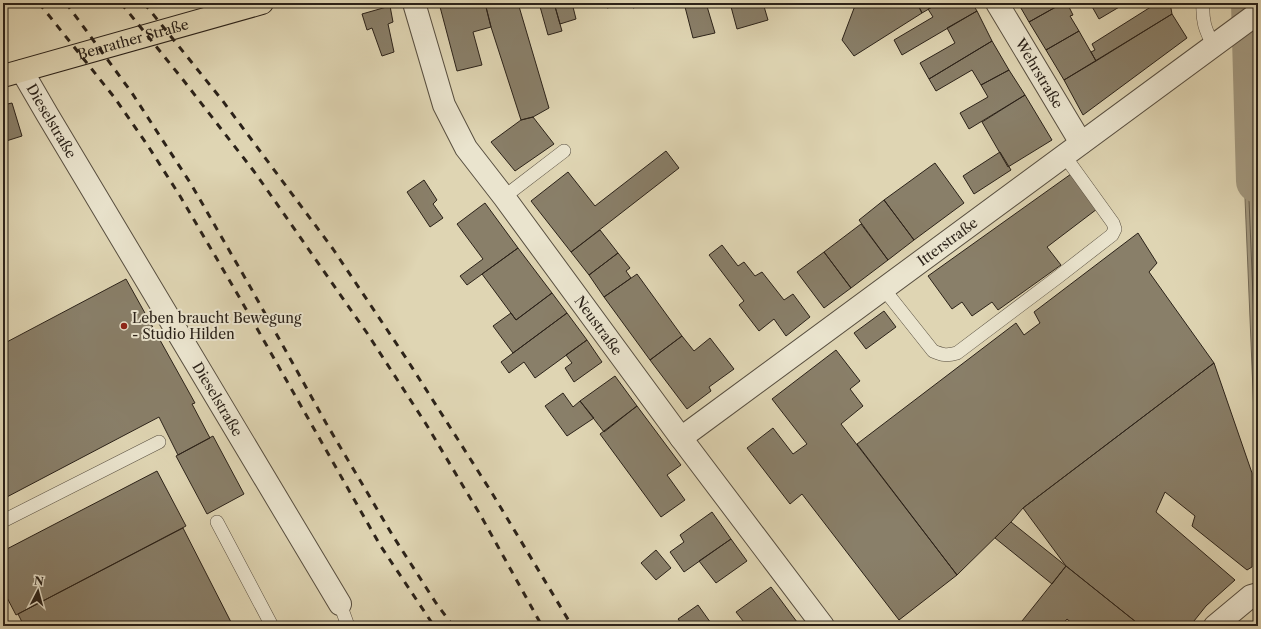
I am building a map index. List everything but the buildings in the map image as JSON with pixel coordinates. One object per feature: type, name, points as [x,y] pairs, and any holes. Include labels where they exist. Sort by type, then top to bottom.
[{"type":"main road","name":"Benrather Straße","points":[[13,74],[262,3]]},
{"type":"street","name":"Neustraße","points":[[414,3],[444,105],[466,148],[504,197],[681,438],[823,626]]},
{"type":"street","name":"Wehrstraße","points":[[997,3],[1073,149]]},
{"type":"street","name":"Itterstraße","points":[[681,438],[1258,13]]},
{"type":"street","name":"Dieselstraße","points":[[13,74],[59,134],[340,604]]},
{"type":"street","points":[[1215,626],[1255,595]]},
{"type":"lane","points":[[1203,3],[1202,13],[1205,30],[1213,45]]},
{"type":"lane","points":[[883,288],[933,350],[941,355],[956,353],[1112,235],[1115,229],[1113,223],[1073,149]]},
{"type":"lane","points":[[504,197],[564,151]]},
{"type":"lane","points":[[3,521],[159,442]]},
{"type":"lane","points":[[217,522],[272,626]]},
{"type":"lane","points":[[340,604],[348,626]]},
{"type":"water","points":[[1258,40],[1258,511],[1239,53]]},
{"type":"waterway","points":[[1253,3],[1258,181]]},
{"type":"railway","points":[[39,3],[114,97],[180,196],[380,545],[434,626]]},
{"type":"railway","points":[[66,3],[132,93],[191,184],[326,423],[393,536],[436,603],[453,626]]},
{"type":"railway","points":[[121,3],[256,174],[367,333],[426,424],[481,516],[542,626]]},
{"type":"railway","points":[[144,3],[222,100],[333,249],[406,358],[492,493],[572,626]]},
{"type":"place","name":"Leben braucht Bewegung - Studio Hilden","points":[[124,326]]}]
